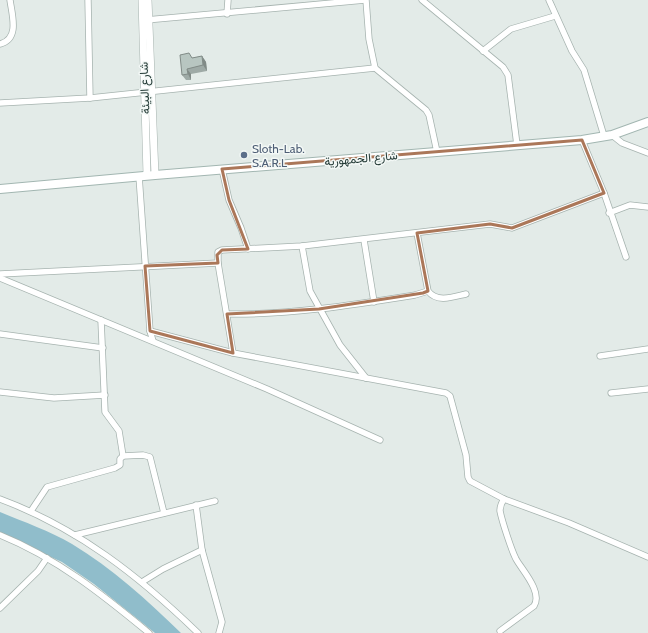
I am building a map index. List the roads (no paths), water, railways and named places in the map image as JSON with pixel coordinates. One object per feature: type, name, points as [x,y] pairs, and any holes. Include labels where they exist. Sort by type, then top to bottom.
[{"type":"main road","name":"شارع الجمهورية","points":[[0,189],[222,169],[582,140],[608,135],[648,122]]},
{"type":"street","points":[[0,44],[7,42],[13,34],[10,0]]},
{"type":"street","points":[[88,0],[90,98]]},
{"type":"street","name":"شارع البيئة","points":[[142,0],[146,20]]},
{"type":"street","name":"شارع البيئة","points":[[147,176],[146,20],[148,0]]},
{"type":"street","points":[[227,14],[228,0]]},
{"type":"street","points":[[296,0],[296,7]]},
{"type":"street","points":[[146,20],[227,14],[365,0],[369,39],[375,68],[426,110],[429,115],[437,152]]},
{"type":"street","points":[[422,0],[503,68],[508,75],[517,145]]},
{"type":"street","points":[[550,0],[554,16],[572,51],[584,70],[608,135],[618,141],[648,153]]},
{"type":"street","points":[[483,51],[511,29],[554,16]]},
{"type":"street","points":[[0,103],[90,98],[375,68]]},
{"type":"street","points":[[582,140],[604,193],[609,213],[626,257]]},
{"type":"street","points":[[222,169],[229,200],[248,249]]},
{"type":"street","points":[[147,176],[145,266],[150,331],[153,341]]},
{"type":"street","points":[[233,353],[218,263],[218,252],[222,250],[302,246],[364,240],[490,224],[512,228],[604,193]]},
{"type":"street","points":[[609,213],[630,205],[648,206]]},
{"type":"street","points":[[417,233],[428,291],[435,297],[444,298],[466,294]]},
{"type":"street","points":[[364,240],[374,302]]},
{"type":"street","points":[[302,246],[310,291],[340,345],[366,378]]},
{"type":"street","points":[[0,274],[218,263]]},
{"type":"street","points":[[0,278],[267,389],[380,440]]},
{"type":"street","points":[[227,314],[262,314],[319,309],[374,302],[415,295],[428,291]]},
{"type":"street","points":[[31,511],[47,487],[115,468],[120,465],[120,459],[123,456],[119,431],[106,414],[101,320]]},
{"type":"street","points":[[150,331],[233,353],[449,394],[466,455],[469,479],[504,499],[569,523],[648,557]]},
{"type":"street","points":[[0,334],[103,348]]},
{"type":"street","points":[[600,356],[648,349]]},
{"type":"street","points":[[611,392],[648,389]]},
{"type":"street","points":[[0,392],[54,398],[105,395]]},
{"type":"street","points":[[123,456],[142,454],[150,457],[164,513]]},
{"type":"street","points":[[0,499],[31,511],[75,534],[115,560],[142,582],[198,633]]},
{"type":"street","points":[[500,631],[534,606],[536,602],[533,584],[516,559],[512,550],[500,510],[504,499]]},
{"type":"street","points":[[75,534],[215,500]]},
{"type":"street","points":[[196,505],[202,550],[222,622],[219,633]]},
{"type":"street","points":[[0,535],[71,571],[149,633]]},
{"type":"street","points":[[142,582],[162,569],[202,550]]},
{"type":"street","points":[[0,608],[38,572],[47,558]]},
{"type":"water","points":[[0,512],[55,535],[87,553],[129,586],[181,633],[155,633],[94,584],[62,562],[0,534]]},
{"type":"place","name":"Sloth-Lab. S.A.R.L","points":[[244,155]]}]
